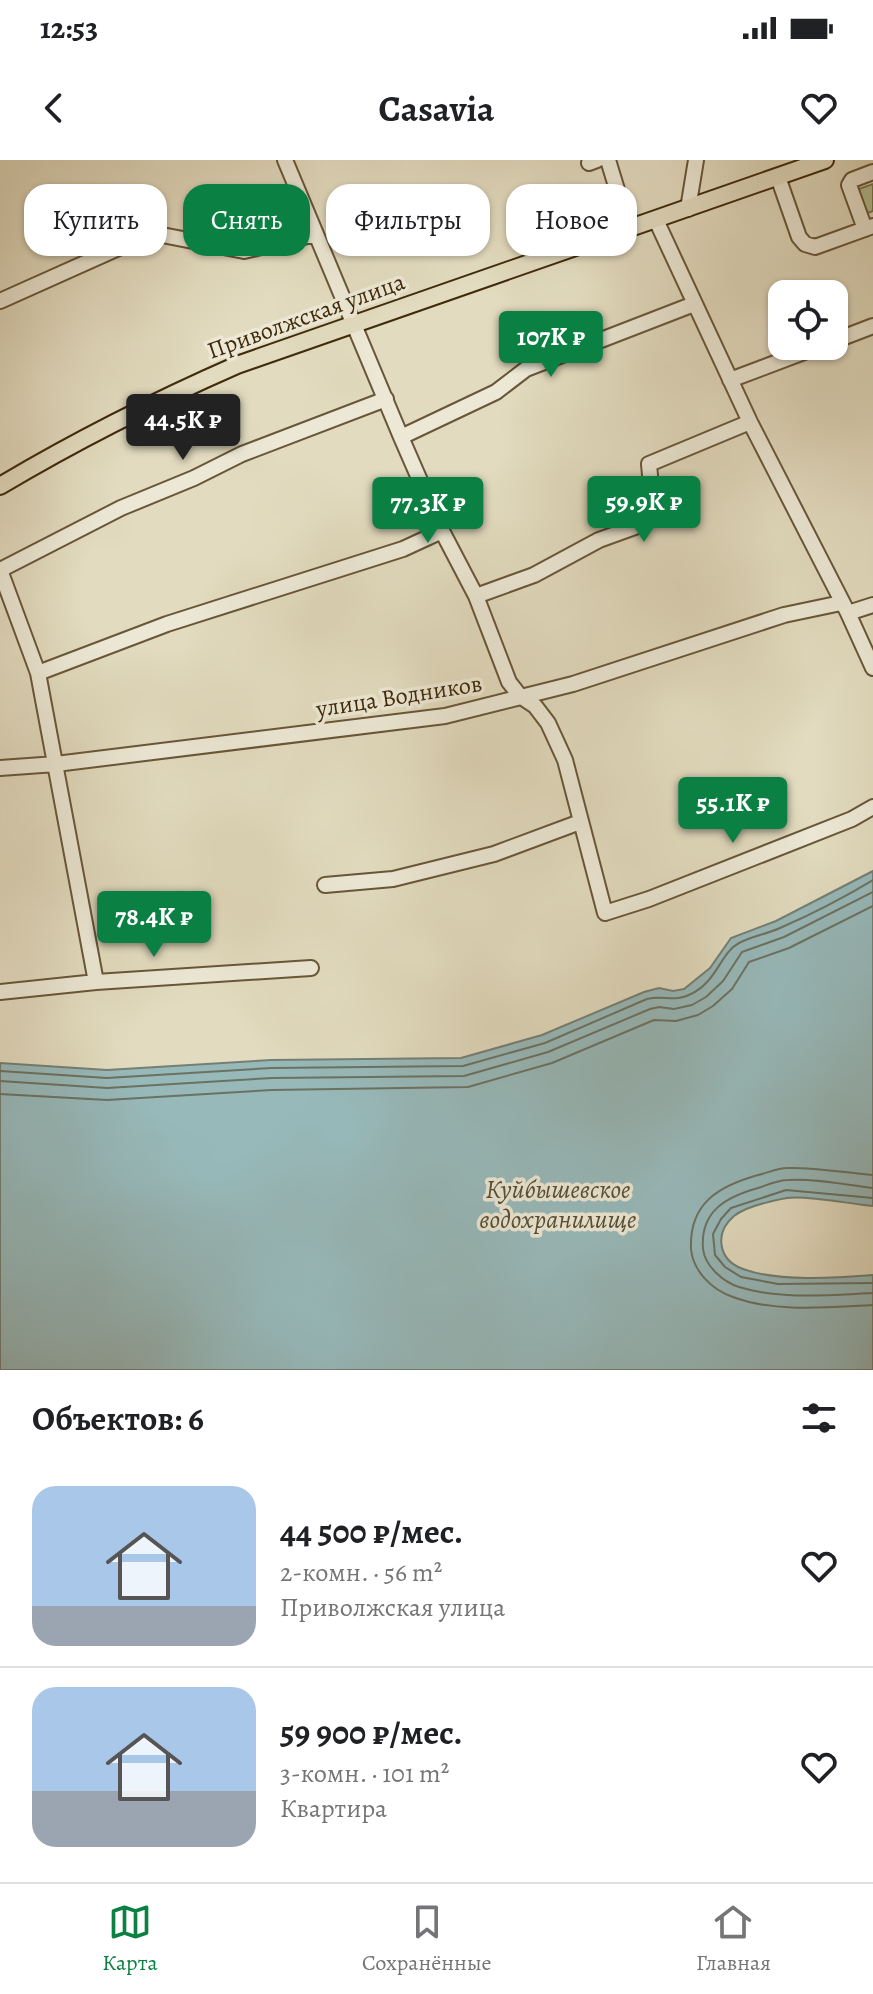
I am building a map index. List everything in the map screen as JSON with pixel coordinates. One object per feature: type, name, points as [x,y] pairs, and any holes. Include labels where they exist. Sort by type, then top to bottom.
[{"type":"main road","name":"Приволжская улица","points":[[637,226],[825,160]]},
{"type":"main road","name":"Приволжская улица","points":[[0,486],[58,451],[150,403],[237,365],[550,256]]},
{"type":"street","points":[[285,160],[442,531],[476,596],[509,682],[548,723],[565,760],[605,913],[649,899],[852,819],[873,807]]},
{"type":"street","points":[[608,160],[615,184]]},
{"type":"street","points":[[688,209],[696,160]]},
{"type":"street","points":[[778,177],[799,237],[805,244],[815,247],[869,227],[849,184],[855,178],[873,172]]},
{"type":"street","points":[[656,220],[750,422],[873,668]]},
{"type":"street","points":[[0,301],[152,233],[244,251],[316,234]]},
{"type":"street","points":[[401,437],[496,392],[526,369],[694,304]]},
{"type":"street","points":[[848,336],[873,326]]},
{"type":"street","points":[[730,380],[783,360]]},
{"type":"street","points":[[96,982],[38,673],[0,570],[121,508],[242,454],[386,399]]},
{"type":"street","points":[[476,596],[534,575],[599,540],[646,523],[653,509],[649,464],[750,422]]},
{"type":"street","points":[[38,673],[167,624],[403,549],[442,531]]},
{"type":"street","name":"улица Водников","points":[[0,768],[56,764],[445,716],[573,684],[784,615],[873,605]]},
{"type":"street","points":[[325,885],[393,879],[480,857],[580,822]]},
{"type":"street","points":[[0,992],[96,982],[311,968]]},
{"type":"green space","points":[[873,184],[873,211],[865,214],[856,190]]},
{"type":"water","name":"Куйбышевское водохранилище","points":[[873,871],[873,1206],[787,1198],[739,1212],[723,1230],[721,1238],[728,1259],[743,1269],[757,1273],[807,1278],[873,1275],[873,1370],[0,1370],[0,1063],[107,1070],[271,1060],[461,1058],[542,1035],[644,992],[659,988],[673,991],[684,989],[710,968],[731,938],[776,921]]}]
